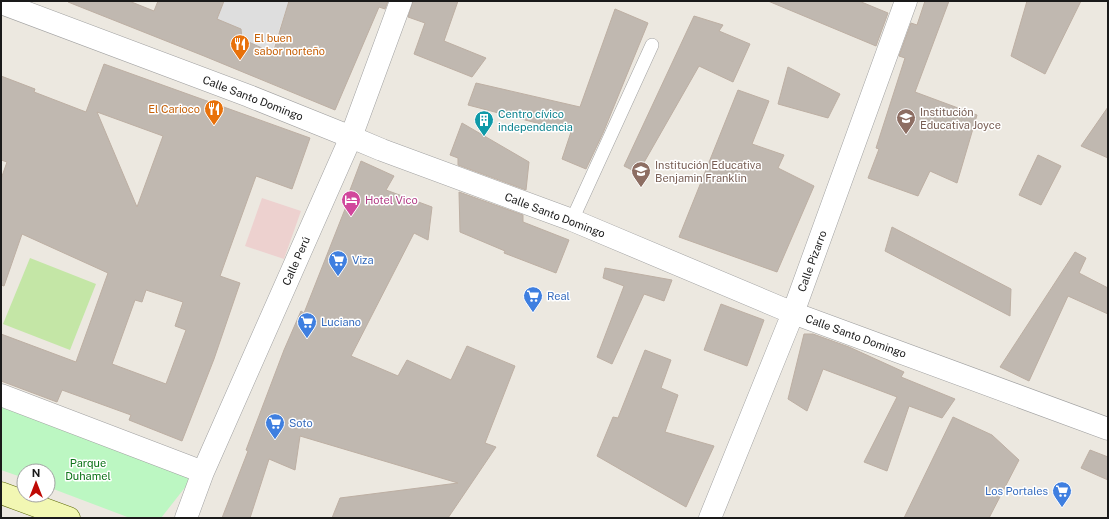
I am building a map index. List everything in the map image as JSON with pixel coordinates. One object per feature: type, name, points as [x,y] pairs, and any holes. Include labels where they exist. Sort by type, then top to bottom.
[{"type":"street","name":"Calle Perú","points":[[186,518],[203,472],[351,137],[401,1]]},
{"type":"street","name":"Calle Pizarro","points":[[710,518],[793,312],[906,1]]},
{"type":"street","name":"Calle Santo Domingo","points":[[1,3],[249,96],[382,150],[572,220],[793,312],[1108,429]]},
{"type":"street","points":[[1,396],[203,472]]},
{"type":"street","points":[[1,492],[69,518]]},
{"type":"lane","points":[[572,220],[652,45]]},
{"type":"shaded area","points":[[224,1],[289,1],[262,80],[204,56]]},
{"type":"shaded area","points":[[262,198],[301,211],[284,259],[245,246]]},
{"type":"green space","points":[[30,258],[96,284],[70,350],[3,324]]},
{"type":"green space","name":"Parque Duhamel","points":[[1,404],[194,476],[161,518],[130,518],[56,490],[56,463],[16,463],[16,475],[1,470]]},
{"type":"building","points":[[129,1],[154,11],[158,1],[224,1],[217,19],[241,29],[242,39],[273,53],[289,1],[388,1],[385,9],[379,7],[335,110],[68,2]]},
{"type":"building","points":[[413,1],[458,1],[444,41],[486,58],[472,77],[414,54],[425,23],[408,17]]},
{"type":"building","points":[[768,1],[859,1],[888,13],[876,46]]},
{"type":"building","points":[[925,1],[949,1],[915,92],[977,115],[957,183],[930,171],[918,196],[868,178],[879,149],[876,148],[905,58],[899,56],[911,23],[917,25]]},
{"type":"building","points":[[1027,1],[1081,1],[1045,74],[1011,56]]},
{"type":"building","points":[[615,9],[648,23],[603,133],[586,169],[562,159],[571,132],[468,105],[476,83],[580,107]]},
{"type":"building","points":[[694,16],[723,25],[719,31],[750,44],[733,82],[699,66],[638,173],[624,166]]},
{"type":"building","points":[[104,64],[310,138],[292,189],[256,176],[220,276],[240,283],[214,359],[182,441],[129,420],[131,415],[62,390],[57,402],[1,381],[1,334],[76,362],[108,273],[22,234],[4,286],[1,285],[1,179],[7,162],[1,160],[1,76],[35,89],[34,92],[86,112]],"holes":[[[97,112],[163,136],[137,207]],[[146,290],[183,302],[175,326],[186,330],[166,384],[112,364],[135,300],[142,302]]]},
{"type":"building","points":[[788,67],[840,94],[828,118],[778,104]]},
{"type":"building","points":[[738,90],[769,101],[752,144],[784,155],[778,168],[814,186],[777,272],[679,237]]},
{"type":"building","points":[[1108,107],[1108,158],[1081,146]]},
{"type":"building","points":[[462,123],[529,162],[526,190],[458,165],[458,158],[450,155]]},
{"type":"building","points":[[1038,155],[1061,166],[1041,205],[1019,195]]},
{"type":"building","points":[[361,161],[394,176],[386,190],[432,207],[428,240],[414,233],[351,356],[398,376],[407,360],[451,380],[467,346],[515,366],[485,443],[496,447],[448,518],[332,518],[340,498],[458,483],[300,436],[295,470],[269,459],[250,518],[222,518],[284,350],[301,311],[304,313],[349,199],[347,198]]},
{"type":"building","points":[[459,192],[523,215],[523,222],[569,240],[556,273],[504,253],[505,251],[460,232]]},
{"type":"building","points":[[892,227],[1011,289],[1010,316],[885,251]]},
{"type":"building","points":[[1075,252],[1086,258],[1079,273],[1108,288],[1108,314],[1068,296],[1029,381],[1000,367]]},
{"type":"building","points":[[605,268],[672,280],[664,301],[644,294],[612,364],[597,357],[624,286],[603,278]]},
{"type":"building","points":[[721,304],[764,320],[747,366],[704,350]]},
{"type":"building","points":[[804,334],[813,334],[849,347],[904,372],[901,377],[955,399],[942,418],[909,406],[887,471],[864,462],[897,397],[823,369],[807,411],[788,399]]},
{"type":"building","points":[[645,350],[671,360],[661,388],[678,395],[665,432],[714,446],[686,507],[597,456],[613,417],[618,418]]},
{"type":"building","points":[[953,417],[992,435],[1019,460],[989,518],[904,518]]},
{"type":"building","points":[[1090,450],[1108,457],[1108,480],[1081,468]]},
{"type":"place","name":"El buen sabor norteño","points":[[240,61]]},
{"type":"place","name":"El Carioco","points":[[214,126]]},
{"type":"place","name":"Institución Educativa Joyce","points":[[906,135]]},
{"type":"place","name":"Centro cívico independencia","points":[[484,137]]},
{"type":"place","name":"Institución Educativa Benjamin Franklin","points":[[641,188]]},
{"type":"place","name":"Hotel Vico","points":[[351,217]]},
{"type":"place","name":"Viza","points":[[338,277]]},
{"type":"place","name":"Real","points":[[533,313]]},
{"type":"place","name":"Luciano","points":[[307,339]]},
{"type":"place","name":"Soto","points":[[275,440]]},
{"type":"place","name":"Los Portales","points":[[1062,508]]}]
